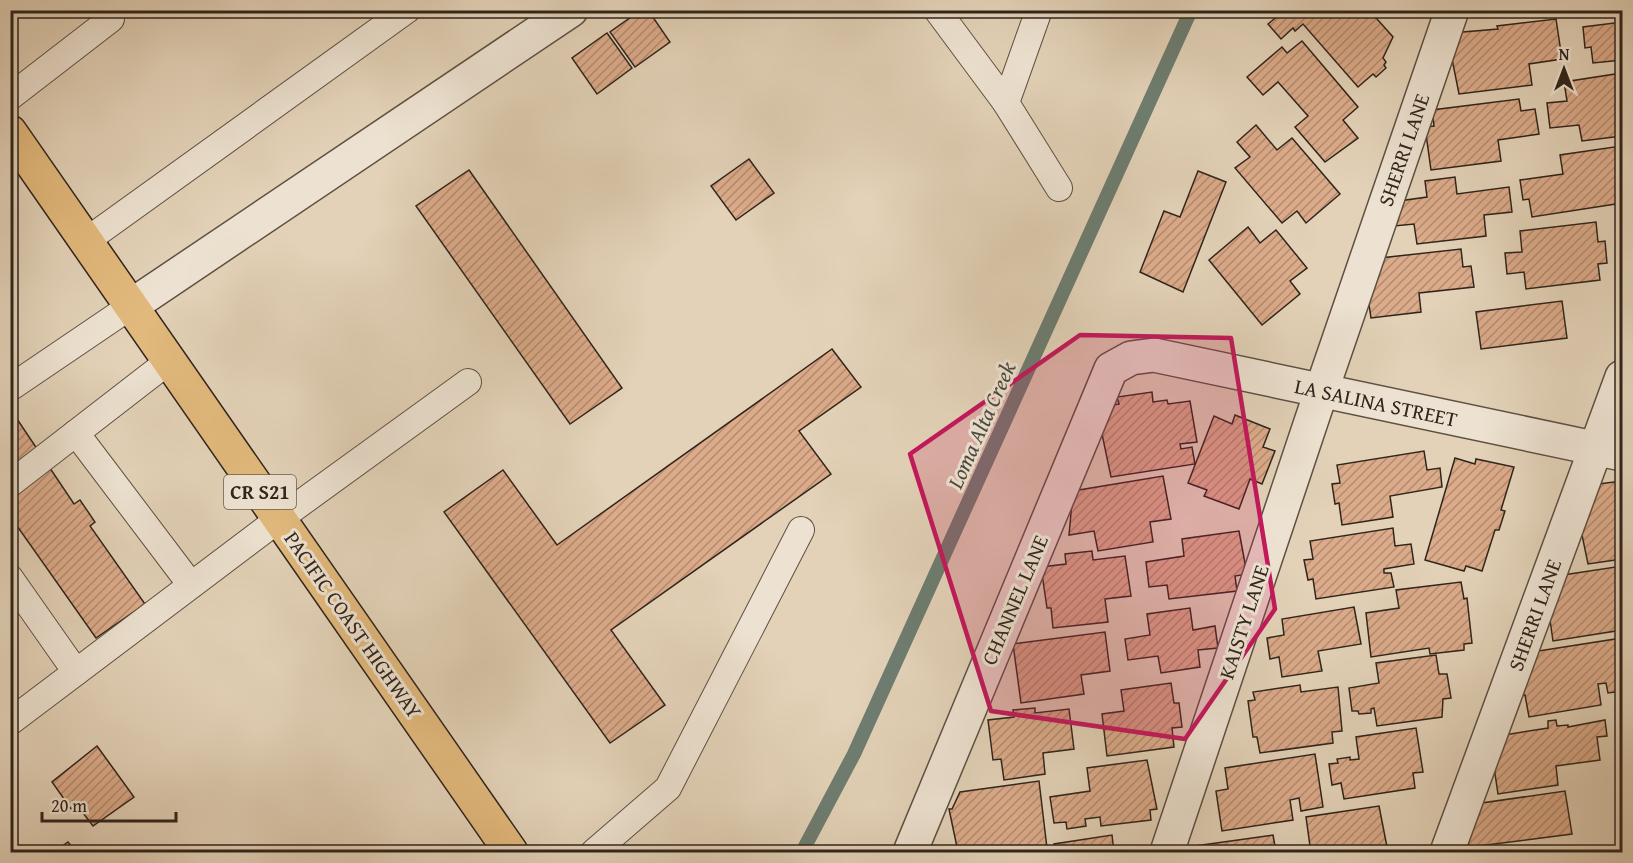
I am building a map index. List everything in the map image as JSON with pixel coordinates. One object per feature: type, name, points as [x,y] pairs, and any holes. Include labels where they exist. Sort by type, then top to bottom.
[{"type":"main road","name":"PACIFIC COAST HIGHWAY","points":[[10,132],[512,852]]},
{"type":"street","points":[[131,306],[571,10]]},
{"type":"street","name":"SHERRI LANE","points":[[1321,392],[1452,10]]},
{"type":"street","name":"LA SALINA STREET","points":[[1131,358],[1154,355],[1321,392],[1610,451]]},
{"type":"street","name":"CHANNEL LANE","points":[[910,852],[1111,369],[1131,358]]},
{"type":"street","name":"SHERRI LANE","points":[[1447,852],[1610,451],[1623,377]]},
{"type":"street","name":"KAISTY LANE","points":[[1167,852],[1321,392]]},
{"type":"lane","points":[[10,97],[111,19],[106,10]]},
{"type":"lane","points":[[87,241],[407,10]]},
{"type":"lane","points":[[937,10],[1006,103],[1059,188]]},
{"type":"lane","points":[[1006,103],[1039,10]]},
{"type":"lane","points":[[10,388],[131,306]]},
{"type":"lane","points":[[10,484],[169,361]]},
{"type":"lane","points":[[10,722],[279,519],[468,382]]},
{"type":"lane","points":[[76,433],[191,585]]},
{"type":"lane","points":[[594,852],[668,788],[801,530]]},
{"type":"lane","points":[[10,578],[76,672]]},
{"type":"highlighted area","points":[[1080,335],[1231,338],[1275,609],[1185,739],[991,711],[910,454]]},
{"type":"building","points":[[641,10],[648,10],[670,42],[635,67],[610,32]]},
{"type":"building","points":[[1285,10],[1369,10],[1393,37],[1383,58],[1386,68],[1376,77],[1373,74],[1358,87],[1303,24],[1295,31],[1293,28],[1281,39],[1268,24]]},
{"type":"building","points":[[1507,10],[1541,10],[1508,15]]},
{"type":"building","points":[[1556,19],[1562,59],[1529,64],[1532,85],[1459,94],[1450,49],[1451,33],[1498,29],[1497,26]]},
{"type":"building","points":[[1622,22],[1622,60],[1593,63],[1591,47],[1585,48],[1583,27]]},
{"type":"building","points":[[607,33],[632,68],[597,94],[572,58]]},
{"type":"building","points":[[1302,41],[1358,107],[1343,120],[1358,138],[1325,162],[1295,127],[1308,116],[1278,82],[1263,95],[1247,77],[1282,47],[1287,53]]},
{"type":"building","points":[[1622,73],[1622,136],[1582,141],[1579,125],[1550,128],[1547,103],[1567,101],[1564,82]]},
{"type":"building","points":[[1519,99],[1521,111],[1535,109],[1539,134],[1498,140],[1501,161],[1431,170],[1425,127],[1434,126],[1432,110]]},
{"type":"building","points":[[1256,125],[1277,150],[1292,138],[1340,194],[1306,223],[1297,211],[1282,223],[1235,168],[1250,157],[1237,142]]},
{"type":"building","points":[[1621,146],[1622,203],[1532,217],[1529,199],[1523,200],[1520,180],[1563,174],[1560,155]]},
{"type":"building","points":[[749,159],[774,193],[736,220],[711,186]]},
{"type":"building","points":[[469,170],[622,388],[570,424],[416,206]]},
{"type":"building","points":[[1198,171],[1226,182],[1183,292],[1140,272],[1164,211],[1180,217]]},
{"type":"building","points":[[1455,177],[1457,194],[1509,187],[1512,212],[1484,215],[1486,236],[1417,244],[1414,224],[1394,226],[1392,202],[1427,197],[1425,181]]},
{"type":"building","points":[[1596,222],[1598,242],[1605,241],[1607,263],[1598,264],[1600,280],[1526,289],[1524,272],[1507,274],[1505,253],[1522,252],[1520,231]]},
{"type":"building","points":[[1248,227],[1260,243],[1276,230],[1307,268],[1290,281],[1300,294],[1262,325],[1209,260]]},
{"type":"building","points":[[1461,249],[1463,267],[1471,266],[1474,287],[1419,293],[1421,312],[1371,318],[1368,298],[1371,259]]},
{"type":"building","points":[[1562,301],[1567,338],[1481,349],[1476,312]]},
{"type":"building","points":[[832,349],[861,387],[799,431],[831,474],[611,630],[665,705],[610,743],[444,512],[503,470],[557,545]]},
{"type":"building","points":[[1152,392],[1153,402],[1167,400],[1168,404],[1190,401],[1197,442],[1180,444],[1181,449],[1192,447],[1195,464],[1111,477],[1098,415],[1108,405],[1119,404],[1117,397]]},
{"type":"building","points":[[1235,415],[1270,429],[1263,447],[1275,451],[1262,484],[1250,479],[1239,509],[1204,496],[1207,490],[1188,483],[1214,416],[1232,424]]},
{"type":"building","points":[[17,419],[74,504],[80,500],[95,522],[90,526],[145,604],[96,638],[10,516],[10,424]]},
{"type":"building","points":[[1424,451],[1427,470],[1440,468],[1442,487],[1390,496],[1393,517],[1342,525],[1339,503],[1335,504],[1332,484],[1340,483],[1337,465]]},
{"type":"building","points":[[1455,458],[1475,464],[1476,459],[1514,467],[1501,510],[1505,511],[1499,530],[1495,530],[1482,571],[1466,566],[1464,571],[1425,560]]},
{"type":"building","points":[[1163,476],[1171,519],[1150,522],[1153,542],[1098,551],[1094,531],[1069,535],[1073,491]]},
{"type":"building","points":[[1622,481],[1622,559],[1588,564],[1575,501],[1590,485]]},
{"type":"building","points":[[1393,528],[1395,546],[1411,544],[1414,564],[1384,569],[1384,573],[1391,573],[1394,587],[1316,599],[1313,579],[1308,580],[1304,560],[1313,559],[1310,541]]},
{"type":"building","points":[[1239,531],[1247,574],[1235,576],[1237,591],[1169,599],[1167,585],[1149,587],[1146,562],[1184,556],[1182,539]]},
{"type":"building","points":[[1092,551],[1093,560],[1125,556],[1131,596],[1105,599],[1108,622],[1053,628],[1051,608],[1047,608],[1041,567],[1066,564],[1065,554]]},
{"type":"building","points":[[1622,566],[1622,630],[1553,641],[1550,620],[1550,577]]},
{"type":"building","points":[[1461,582],[1464,599],[1467,598],[1472,643],[1464,644],[1464,650],[1430,654],[1429,648],[1371,657],[1366,613],[1399,608],[1396,590]]},
{"type":"building","points":[[1354,607],[1361,644],[1318,651],[1322,671],[1282,677],[1279,657],[1270,659],[1267,638],[1284,635],[1282,619]]},
{"type":"building","points":[[1190,608],[1193,630],[1215,626],[1218,648],[1198,650],[1200,667],[1161,673],[1158,656],[1128,660],[1125,639],[1150,635],[1147,614]]},
{"type":"building","points":[[1105,632],[1110,671],[1081,675],[1084,694],[1021,703],[1013,644]]},
{"type":"building","points":[[1622,638],[1622,691],[1608,693],[1606,683],[1598,684],[1601,705],[1529,717],[1525,695],[1517,697],[1519,654]]},
{"type":"building","points":[[1436,655],[1439,674],[1447,674],[1451,698],[1443,699],[1442,717],[1377,726],[1374,708],[1371,709],[1371,713],[1359,714],[1358,711],[1352,711],[1349,688],[1379,683],[1376,663]]},
{"type":"building","points":[[1171,683],[1174,703],[1179,703],[1182,727],[1172,728],[1174,747],[1107,756],[1102,714],[1124,711],[1121,690]]},
{"type":"building","points":[[1300,685],[1301,692],[1338,687],[1342,731],[1332,732],[1333,743],[1260,753],[1257,737],[1253,737],[1248,701],[1255,700],[1253,692]]},
{"type":"building","points":[[1035,708],[1035,713],[1069,709],[1074,749],[1043,753],[1045,774],[1004,780],[1001,759],[993,760],[988,720],[1014,717],[1013,710]]},
{"type":"building","points":[[1556,720],[1557,726],[1568,725],[1568,727],[1605,720],[1607,736],[1597,737],[1600,760],[1556,766],[1558,785],[1498,794],[1490,740],[1498,736],[1548,728],[1548,721]]},
{"type":"building","points":[[1416,728],[1423,772],[1413,773],[1415,788],[1344,799],[1341,783],[1332,785],[1329,764],[1338,763],[1337,759],[1350,757],[1350,760],[1359,759],[1356,737]]},
{"type":"building","points":[[97,746],[134,797],[93,826],[80,809],[74,813],[52,782]]},
{"type":"building","points":[[1315,754],[1323,807],[1301,811],[1299,798],[1290,800],[1293,820],[1222,831],[1216,791],[1228,789],[1225,768]]},
{"type":"building","points":[[1147,760],[1157,809],[1150,810],[1151,820],[1101,826],[1100,817],[1085,819],[1086,826],[1067,829],[1066,822],[1054,823],[1050,797],[1090,791],[1087,768]]},
{"type":"building","points":[[1039,781],[1047,848],[1010,852],[958,852],[949,809],[952,809],[960,792]]},
{"type":"building","points":[[1565,791],[1572,834],[1455,849],[1461,806]]},
{"type":"building","points":[[1379,806],[1388,852],[1308,852],[1308,846],[1310,846],[1306,817]]},
{"type":"building","points":[[1112,835],[1114,852],[1055,852],[1054,844]]},
{"type":"building","points":[[1273,835],[1276,852],[1192,852],[1195,846]]},
{"type":"building","points":[[68,842],[76,852],[54,852]]},
{"type":"building","points":[[1296,849],[1296,852],[1276,852]]},
{"type":"waterway","name":"Loma Alta Creek","points":[[802,852],[854,754],[1191,10]]}]
